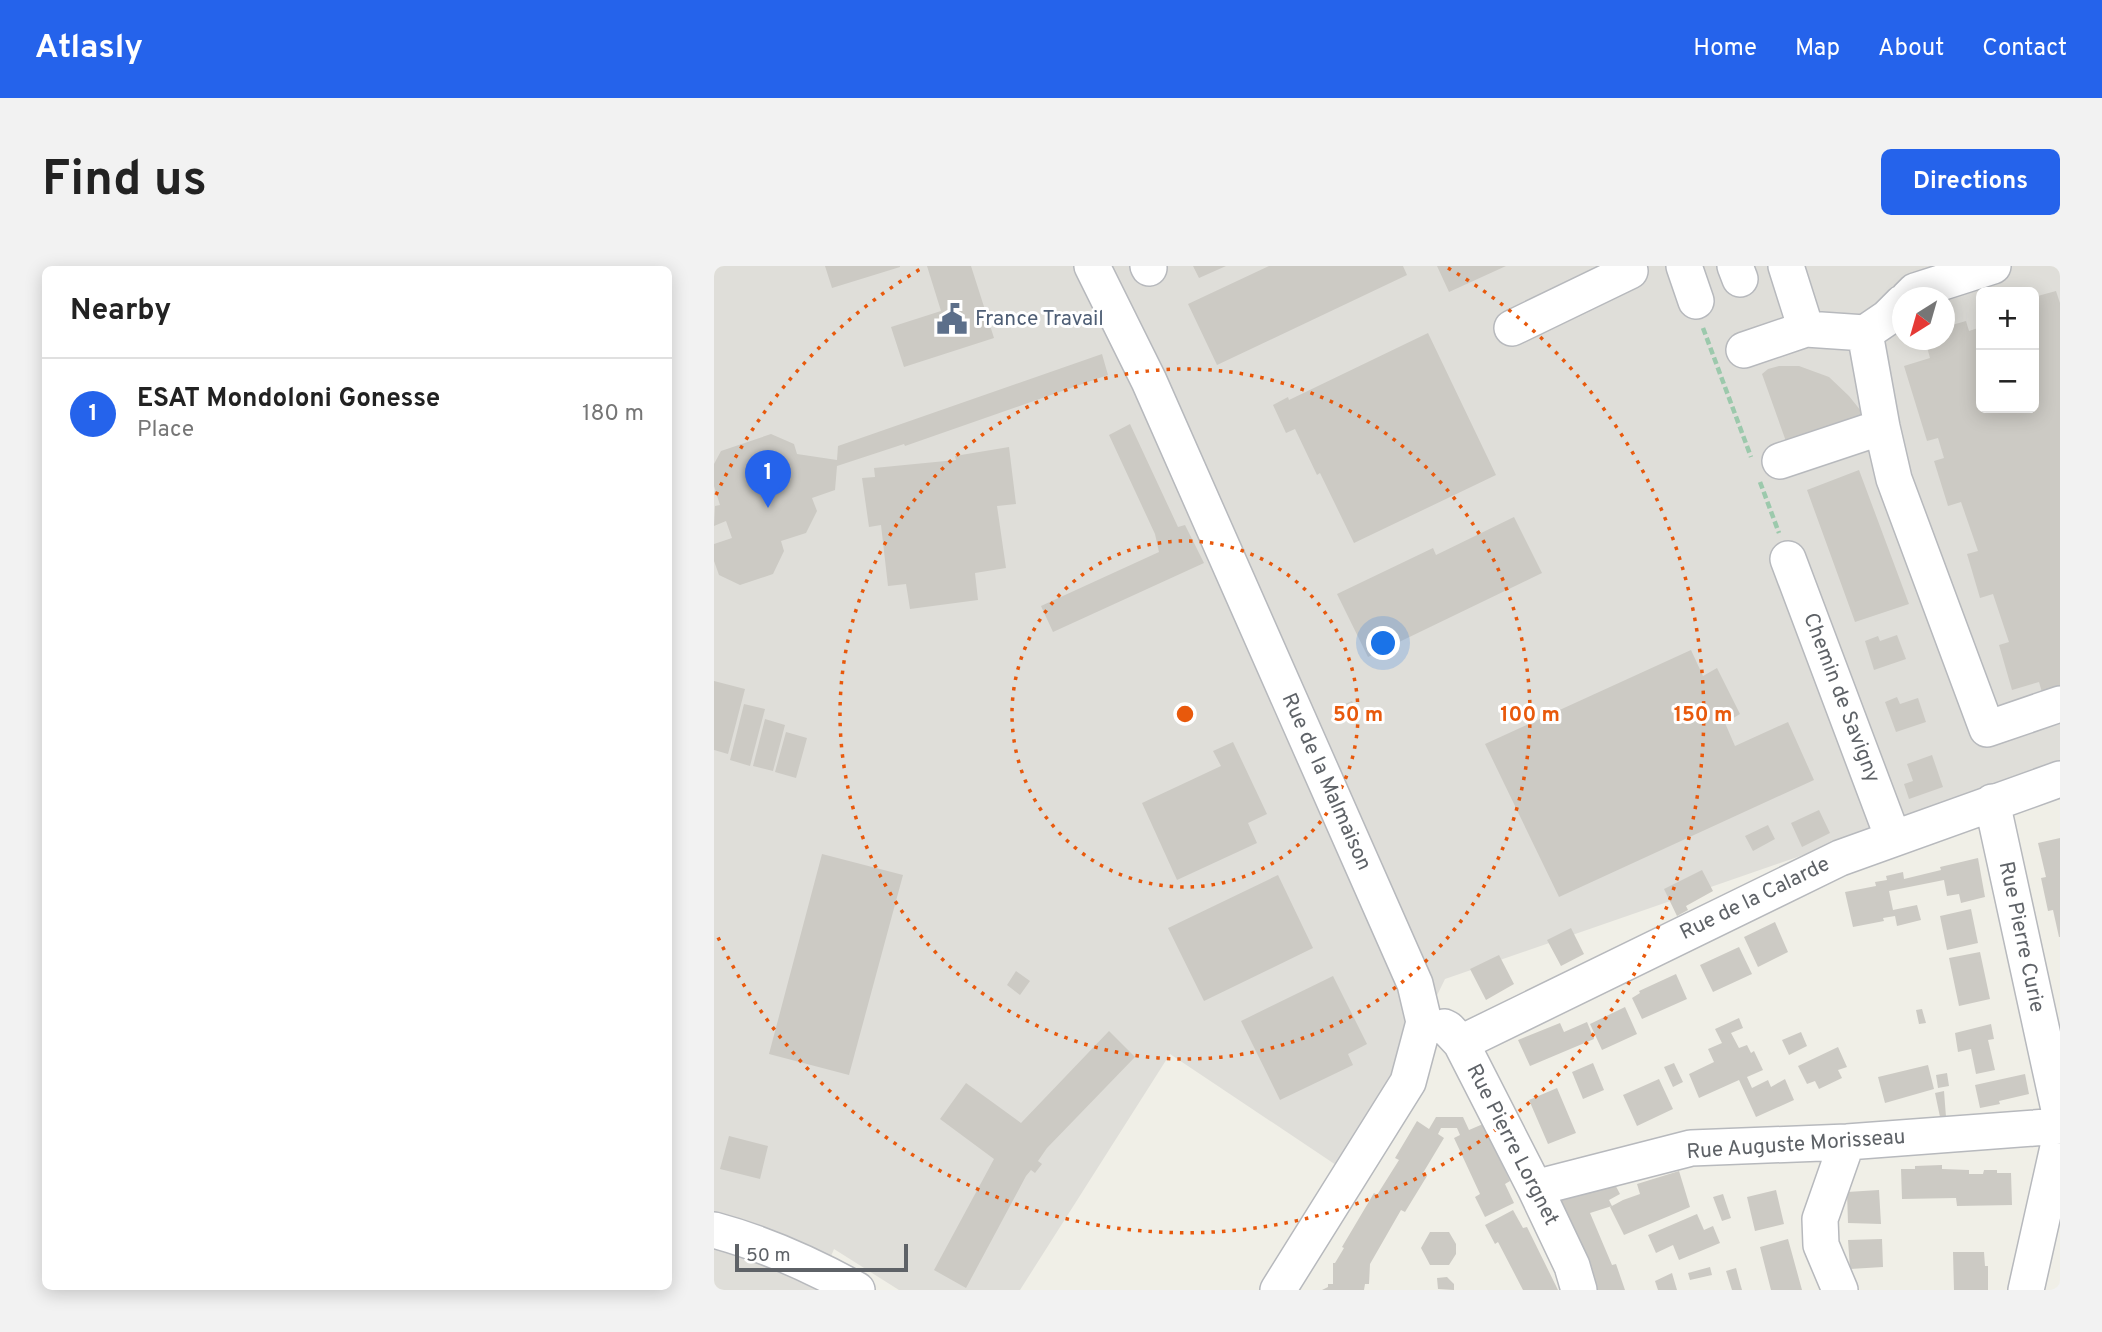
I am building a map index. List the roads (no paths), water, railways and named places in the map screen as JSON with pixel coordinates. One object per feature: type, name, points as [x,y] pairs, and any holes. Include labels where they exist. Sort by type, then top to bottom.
[{"type":"street","name":"Rue de la Malmaison","points":[[1092,266],[1149,381],[1415,984],[1424,1022],[1408,1082],[1278,1290]]},
{"type":"street","points":[[1512,328],[1630,271],[1628,266]]},
{"type":"street","points":[[1684,266],[1698,311]]},
{"type":"street","points":[[1786,266],[1806,329]]},
{"type":"street","points":[[1927,287],[1993,266]]},
{"type":"street","points":[[1744,349],[1806,329],[1864,333],[1892,313]]},
{"type":"street","points":[[1864,333],[1894,478],[1987,729],[2060,704]]},
{"type":"street","points":[[1762,464],[1882,427]]},
{"type":"street","name":"Chemin de Savigny","points":[[1788,559],[1894,838]]},
{"type":"street","name":"Rue de la Calarde","points":[[1461,1043],[1840,858],[2060,779]]},
{"type":"street","name":"Rue Pierre Curie","points":[[1992,802],[2060,1114]]},
{"type":"street","name":"Rue Pierre Lorgnet","points":[[1424,1022],[1448,1029],[1461,1043],[1535,1188],[1572,1266],[1579,1290]]},
{"type":"street","name":"Rue Auguste Morisseau","points":[[1535,1188],[1690,1148],[1847,1142],[2060,1126]]},
{"type":"street","points":[[2026,1290],[2060,1138]]},
{"type":"street","points":[[1840,1290],[1821,1245],[1820,1219],[1847,1142]]},
{"type":"street","points":[[714,1230],[747,1239],[807,1262],[857,1290]]},
{"type":"place","name":"France Travail","points":[[952,319]]},
{"type":"place","name":"ESAT Mondoloni Gonesse","points":[[768,508]]}]
